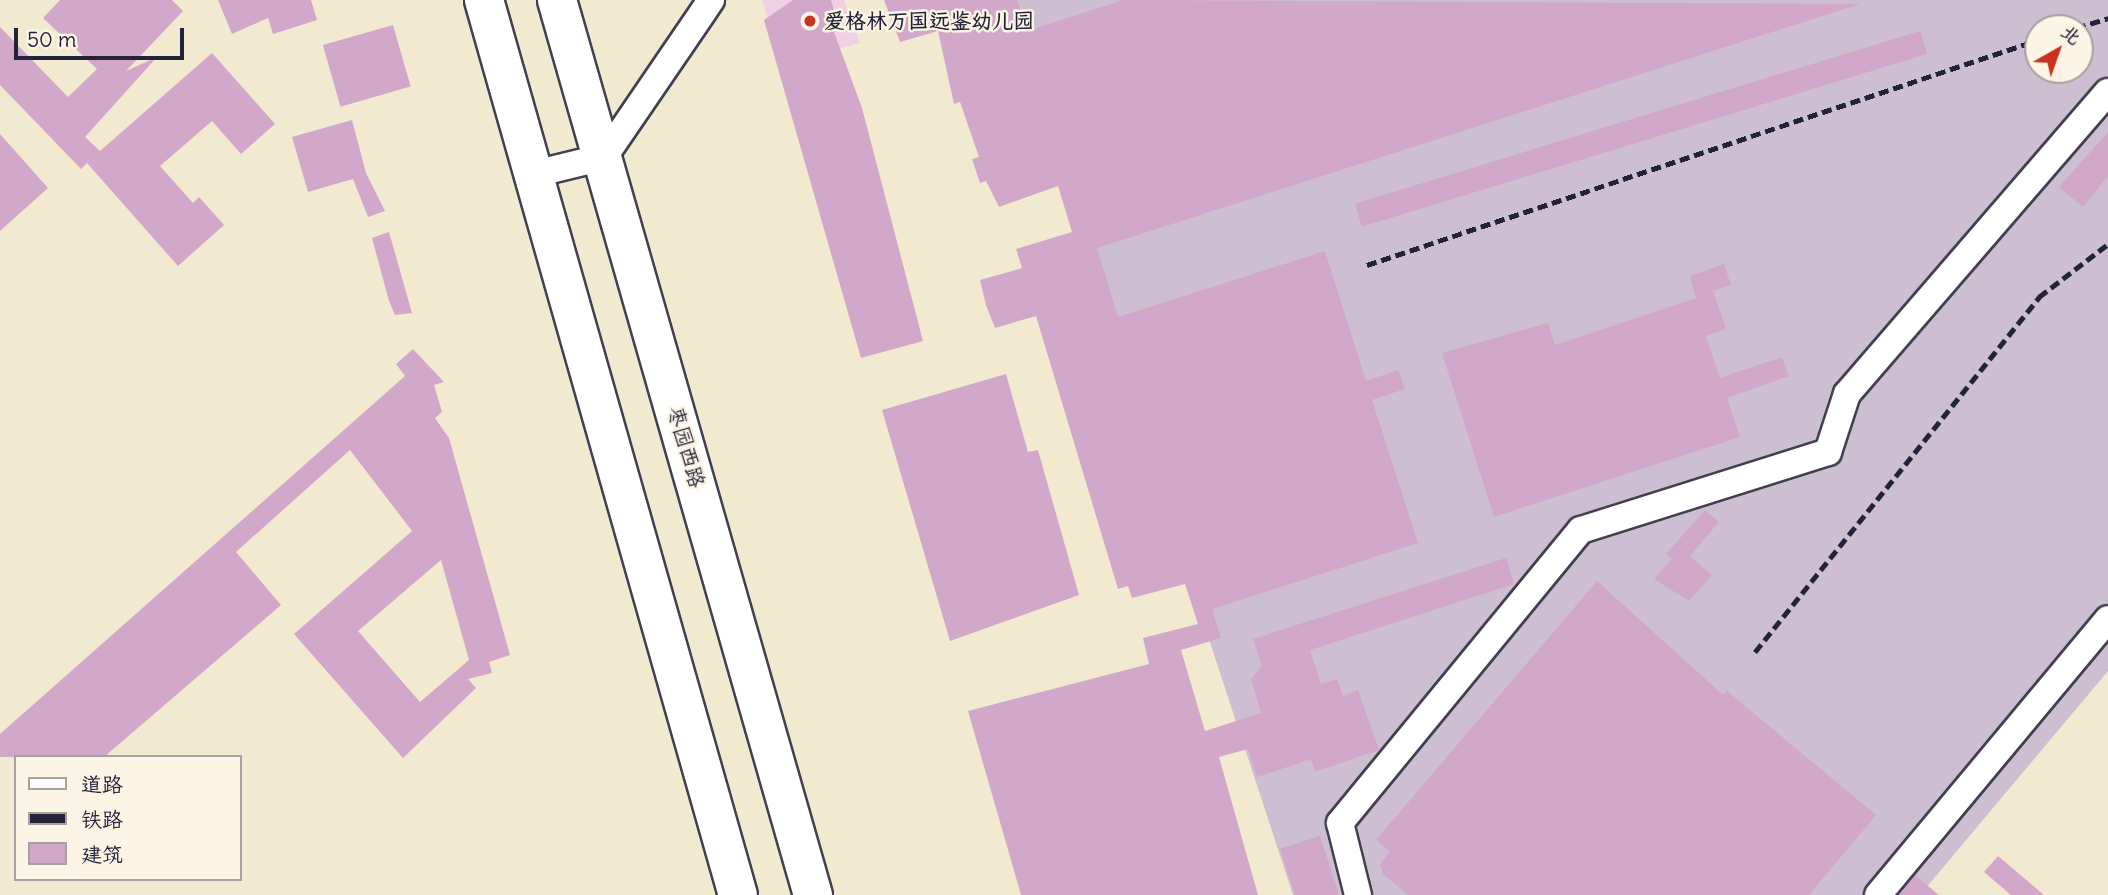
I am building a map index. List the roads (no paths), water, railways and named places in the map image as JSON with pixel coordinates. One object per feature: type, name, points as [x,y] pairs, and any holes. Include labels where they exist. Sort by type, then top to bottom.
[{"type":"main road","points":[[484,0],[738,895]]},
{"type":"main road","name":"枣园西路","points":[[557,0],[813,895]]},
{"type":"street","points":[[534,174],[604,157],[711,0]]},
{"type":"street","points":[[1358,895],[1340,823],[1580,530],[1828,452],[1847,394],[2108,92]]},
{"type":"street","points":[[1878,895],[2108,619]]},
{"type":"railway","points":[[2094,22],[2108,18]]},
{"type":"railway","points":[[1367,265],[2024,45]]},
{"type":"railway","points":[[1755,652],[2039,297],[2108,244]]},
{"type":"place","name":"爱格林万国远鉴幼儿园","points":[[810,21]]}]
